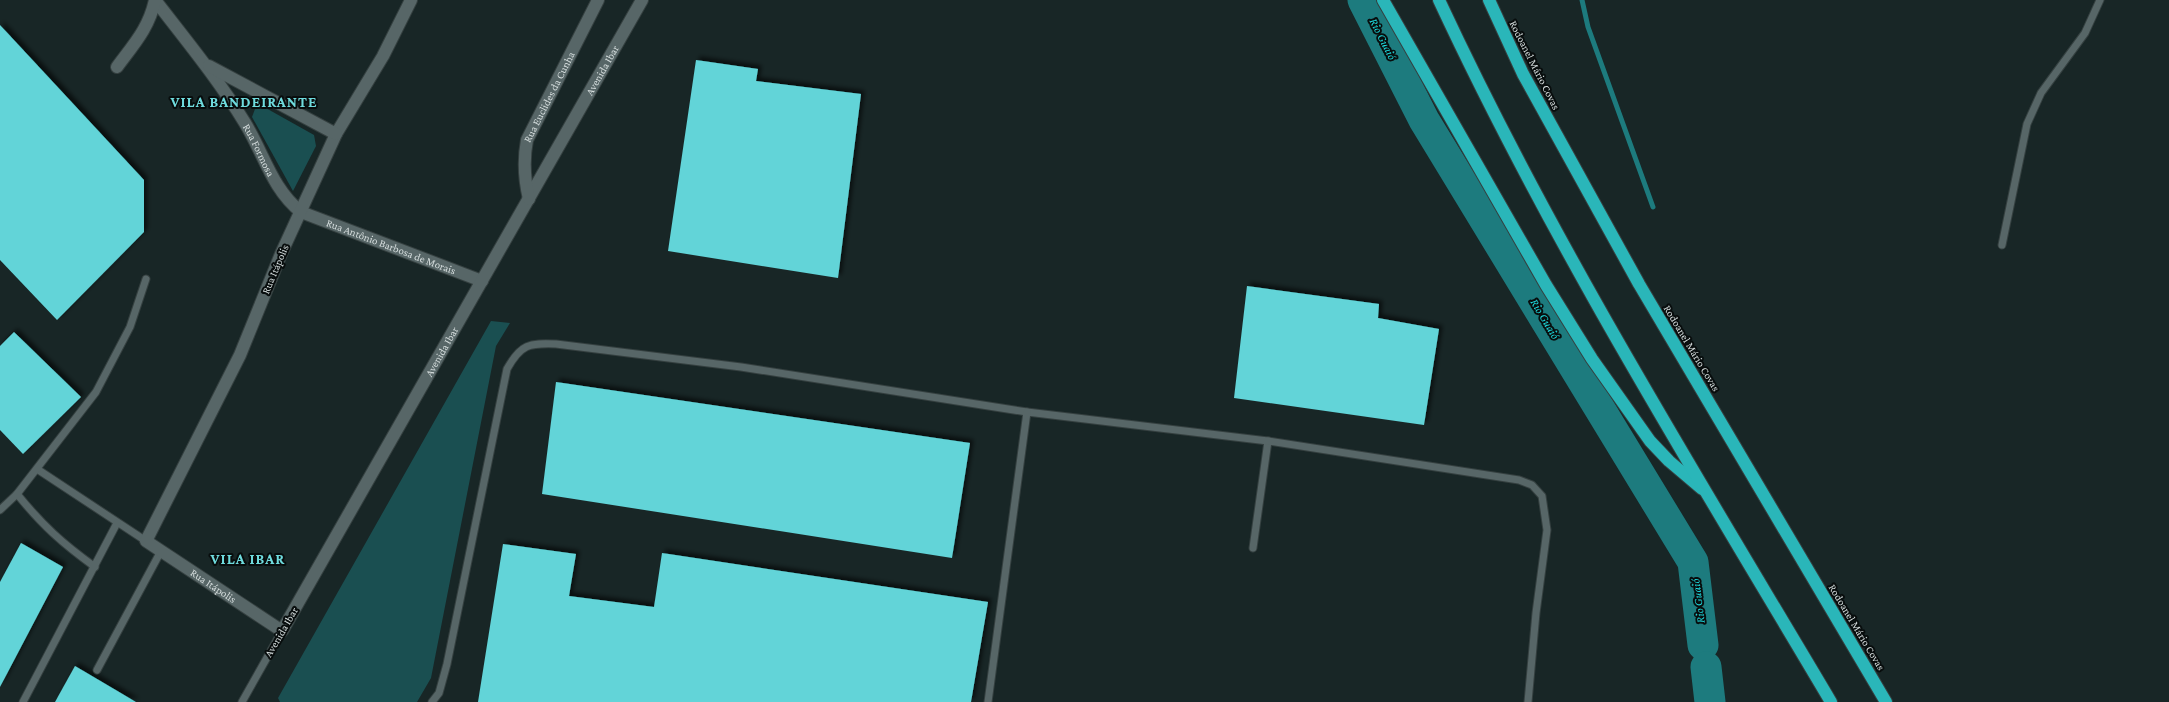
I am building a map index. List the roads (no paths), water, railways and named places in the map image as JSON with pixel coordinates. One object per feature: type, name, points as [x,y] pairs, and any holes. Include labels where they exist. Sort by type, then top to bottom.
[{"type":"highway","points":[[1383,0],[1538,272],[1592,359],[1650,441],[1669,461],[1709,496]]},
{"type":"highway","points":[[1438,0],[1480,88],[1529,184],[1709,496],[1831,702]]},
{"type":"highway","name":"Rodoanel Mário Covas","points":[[1489,0],[1523,74],[1639,284],[1886,702]]},
{"type":"street","name":"Rua Formosa","points":[[155,0],[206,64],[246,124],[270,174],[282,194],[301,212]]},
{"type":"street","points":[[117,67],[146,29],[151,17],[155,0]]},
{"type":"street","name":"Rua Itápolis","points":[[282,631],[146,541],[240,355],[280,254],[301,212],[336,134],[383,56],[411,0]]},
{"type":"street","name":"Rua Euclides da Cunha","points":[[529,199],[524,179],[524,157],[527,140],[598,0]]},
{"type":"street","name":"Avenida Ibar","points":[[282,631],[641,0]]},
{"type":"street","name":"Rua Formosa","points":[[206,64],[336,134]]},
{"type":"street","name":"Rua Antônio Barbosa de Morais","points":[[301,212],[482,281]]},
{"type":"lane","points":[[2002,245],[2027,124],[2041,93],[2085,33],[2100,0]]},
{"type":"lane","points":[[0,510],[17,494],[96,392],[130,327],[146,279]]},
{"type":"lane","points":[[432,702],[439,693],[447,664],[507,369],[515,354],[525,346],[536,343],[556,344],[741,367],[1027,412],[1268,441],[1520,480],[1532,484],[1542,496],[1547,530],[1536,613],[1528,702]]},
{"type":"lane","points":[[988,702],[1027,412]]},
{"type":"lane","points":[[1253,548],[1268,441]]},
{"type":"lane","name":"Rua Itápolis","points":[[37,469],[146,541]]},
{"type":"lane","points":[[17,494],[41,524],[64,545],[95,567]]},
{"type":"lane","points":[[24,702],[117,523]]},
{"type":"lane","points":[[97,670],[161,551]]},
{"type":"lane","name":"Avenida Ibar","points":[[242,702],[282,631]]},
{"type":"waterway","name":"Rio Guaió","points":[[1363,0],[1424,120],[1693,562],[1703,645]]},
{"type":"waterway","points":[[1582,0],[1588,27],[1653,207]]},
{"type":"waterway","name":"Rio Guaió","points":[[1706,667],[1710,702]]},
{"type":"district","name":"VILA BANDEIRANTE","points":[[244,102]]},
{"type":"district","name":"VILA IBAR","points":[[248,559]]}]
